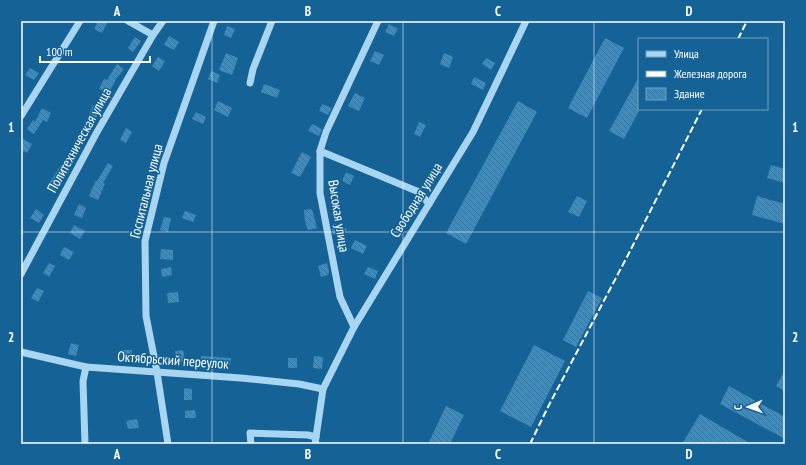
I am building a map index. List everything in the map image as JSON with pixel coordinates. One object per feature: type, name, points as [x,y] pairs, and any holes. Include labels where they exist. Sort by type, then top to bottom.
[{"type":"street","points":[[21,116],[80,21]]},
{"type":"street","points":[[128,21],[153,35]]},
{"type":"street","name":"Политехническая улица","points":[[21,274],[97,132],[153,35],[163,21]]},
{"type":"street","name":"Госпитальная улица","points":[[168,444],[157,372],[146,316],[145,241],[164,163],[214,21]]},
{"type":"street","points":[[250,83],[272,21]]},
{"type":"street","name":"Высокая улица","points":[[354,327],[340,297],[337,282],[320,192],[320,150],[326,132],[378,21]]},
{"type":"street","name":"Свободная улица","points":[[316,441],[323,389],[354,327],[474,132],[526,21]]},
{"type":"street","points":[[320,150],[419,192],[429,204]]},
{"type":"street","name":"Октябрьский переулок","points":[[21,352],[86,367],[249,378],[299,384],[323,389]]},
{"type":"street","points":[[85,444],[83,381],[86,367]]},
{"type":"street","points":[[251,444],[250,433],[308,434],[316,441]]},
{"type":"building","points":[[98,21],[104,21],[107,23],[102,33],[94,29]]},
{"type":"building","points":[[389,24],[398,29],[394,36],[385,32]]},
{"type":"building","points":[[227,26],[235,29],[231,38],[224,35]]},
{"type":"building","points":[[169,36],[179,42],[174,50],[164,45]]},
{"type":"building","points":[[135,37],[141,41],[133,52],[128,48]]},
{"type":"building","points":[[605,38],[624,48],[587,118],[568,108]]},
{"type":"building","points":[[375,51],[384,55],[379,65],[370,61]]},
{"type":"building","points":[[226,53],[238,58],[232,75],[219,70]]},
{"type":"building","points":[[444,53],[453,57],[449,68],[440,64]]},
{"type":"building","points":[[158,57],[165,61],[159,71],[152,66]]},
{"type":"building","points":[[486,58],[495,63],[491,70],[482,64]]},
{"type":"building","points":[[117,64],[124,69],[117,77],[109,93],[99,89],[104,79],[107,80]]},
{"type":"building","points":[[30,68],[39,73],[34,80],[25,75]]},
{"type":"building","points":[[211,71],[220,75],[217,83],[208,79]]},
{"type":"building","points":[[474,77],[486,83],[483,90],[471,84]]},
{"type":"building","points":[[638,79],[639,111],[624,139],[609,131]]},
{"type":"building","points":[[264,84],[280,90],[277,98],[261,92]]},
{"type":"building","points":[[355,93],[365,98],[359,111],[348,106]]},
{"type":"building","points":[[218,101],[232,108],[228,117],[214,110]]},
{"type":"building","points":[[518,101],[537,112],[466,244],[446,233]]},
{"type":"building","points":[[322,104],[332,108],[328,115],[319,111]]},
{"type":"building","points":[[93,105],[101,109],[96,118],[89,114]]},
{"type":"building","points":[[42,108],[51,113],[47,122],[43,120],[34,134],[27,129],[33,120],[35,122]]},
{"type":"building","points":[[196,112],[206,117],[203,124],[192,119]]},
{"type":"building","points":[[419,122],[426,125],[420,137],[414,134]]},
{"type":"building","points":[[312,124],[322,129],[319,136],[308,131]]},
{"type":"building","points":[[126,128],[132,132],[126,143],[120,140]]},
{"type":"building","points":[[23,139],[32,144],[27,153],[21,150]]},
{"type":"building","points":[[302,152],[311,157],[300,177],[291,173]]},
{"type":"building","points":[[108,163],[113,166],[103,183],[105,184],[98,200],[89,196],[96,180],[97,181]]},
{"type":"building","points":[[61,165],[70,171],[66,176],[65,175],[53,193],[46,188]]},
{"type":"building","points":[[771,165],[785,169],[785,183],[767,178]]},
{"type":"building","points":[[346,172],[354,176],[350,185],[342,181]]},
{"type":"building","points":[[577,196],[587,201],[579,217],[568,212]]},
{"type":"building","points":[[757,196],[785,204],[785,224],[752,215]]},
{"type":"building","points":[[79,204],[86,208],[82,218],[74,215]]},
{"type":"building","points":[[36,209],[44,215],[39,223],[30,218]]},
{"type":"building","points":[[312,209],[317,228],[308,230],[305,222],[304,210]]},
{"type":"building","points":[[185,211],[196,215],[193,222],[182,218]]},
{"type":"building","points":[[164,217],[171,218],[168,232],[160,230]]},
{"type":"building","points":[[334,224],[347,229],[343,238],[333,234],[332,229]]},
{"type":"building","points":[[74,225],[85,231],[80,239],[70,233]]},
{"type":"building","points":[[355,240],[367,246],[363,254],[351,248]]},
{"type":"building","points":[[64,247],[74,252],[69,260],[60,255]]},
{"type":"building","points":[[161,249],[173,250],[173,260],[160,259]]},
{"type":"building","points":[[49,263],[55,266],[49,277],[43,273]]},
{"type":"building","points":[[327,263],[329,272],[328,275],[321,277],[318,266]]},
{"type":"building","points":[[171,267],[172,275],[162,277],[161,269]]},
{"type":"building","points":[[368,267],[378,271],[375,279],[364,274]]},
{"type":"building","points":[[37,288],[44,291],[38,302],[31,298]]},
{"type":"building","points":[[588,291],[602,298],[576,347],[563,340]]},
{"type":"building","points":[[178,292],[179,302],[168,303],[167,293]]},
{"type":"building","points":[[71,343],[79,345],[76,356],[68,354]]},
{"type":"building","points":[[534,345],[565,361],[531,427],[500,411]]},
{"type":"building","points":[[123,350],[132,350],[132,360],[122,359]]},
{"type":"building","points":[[183,350],[185,361],[177,363],[175,351]]},
{"type":"building","points":[[201,356],[231,358],[230,365],[201,362]]},
{"type":"building","points":[[314,356],[323,357],[322,369],[313,368]]},
{"type":"building","points":[[288,358],[297,358],[297,368],[288,368]]},
{"type":"building","points":[[785,370],[785,391],[776,386]]},
{"type":"building","points":[[729,386],[785,417],[785,439],[720,404]]},
{"type":"building","points":[[184,388],[192,389],[192,400],[184,400]]},
{"type":"building","points":[[446,406],[464,415],[450,444],[428,444]]},
{"type":"building","points":[[195,410],[196,418],[185,418],[185,411]]},
{"type":"building","points":[[700,414],[751,444],[682,444]]},
{"type":"building","points":[[137,419],[139,428],[128,429],[126,421]]},
{"type":"railway","points":[[738,38],[747,21]]},
{"type":"railway","points":[[530,444],[701,110]]}]
